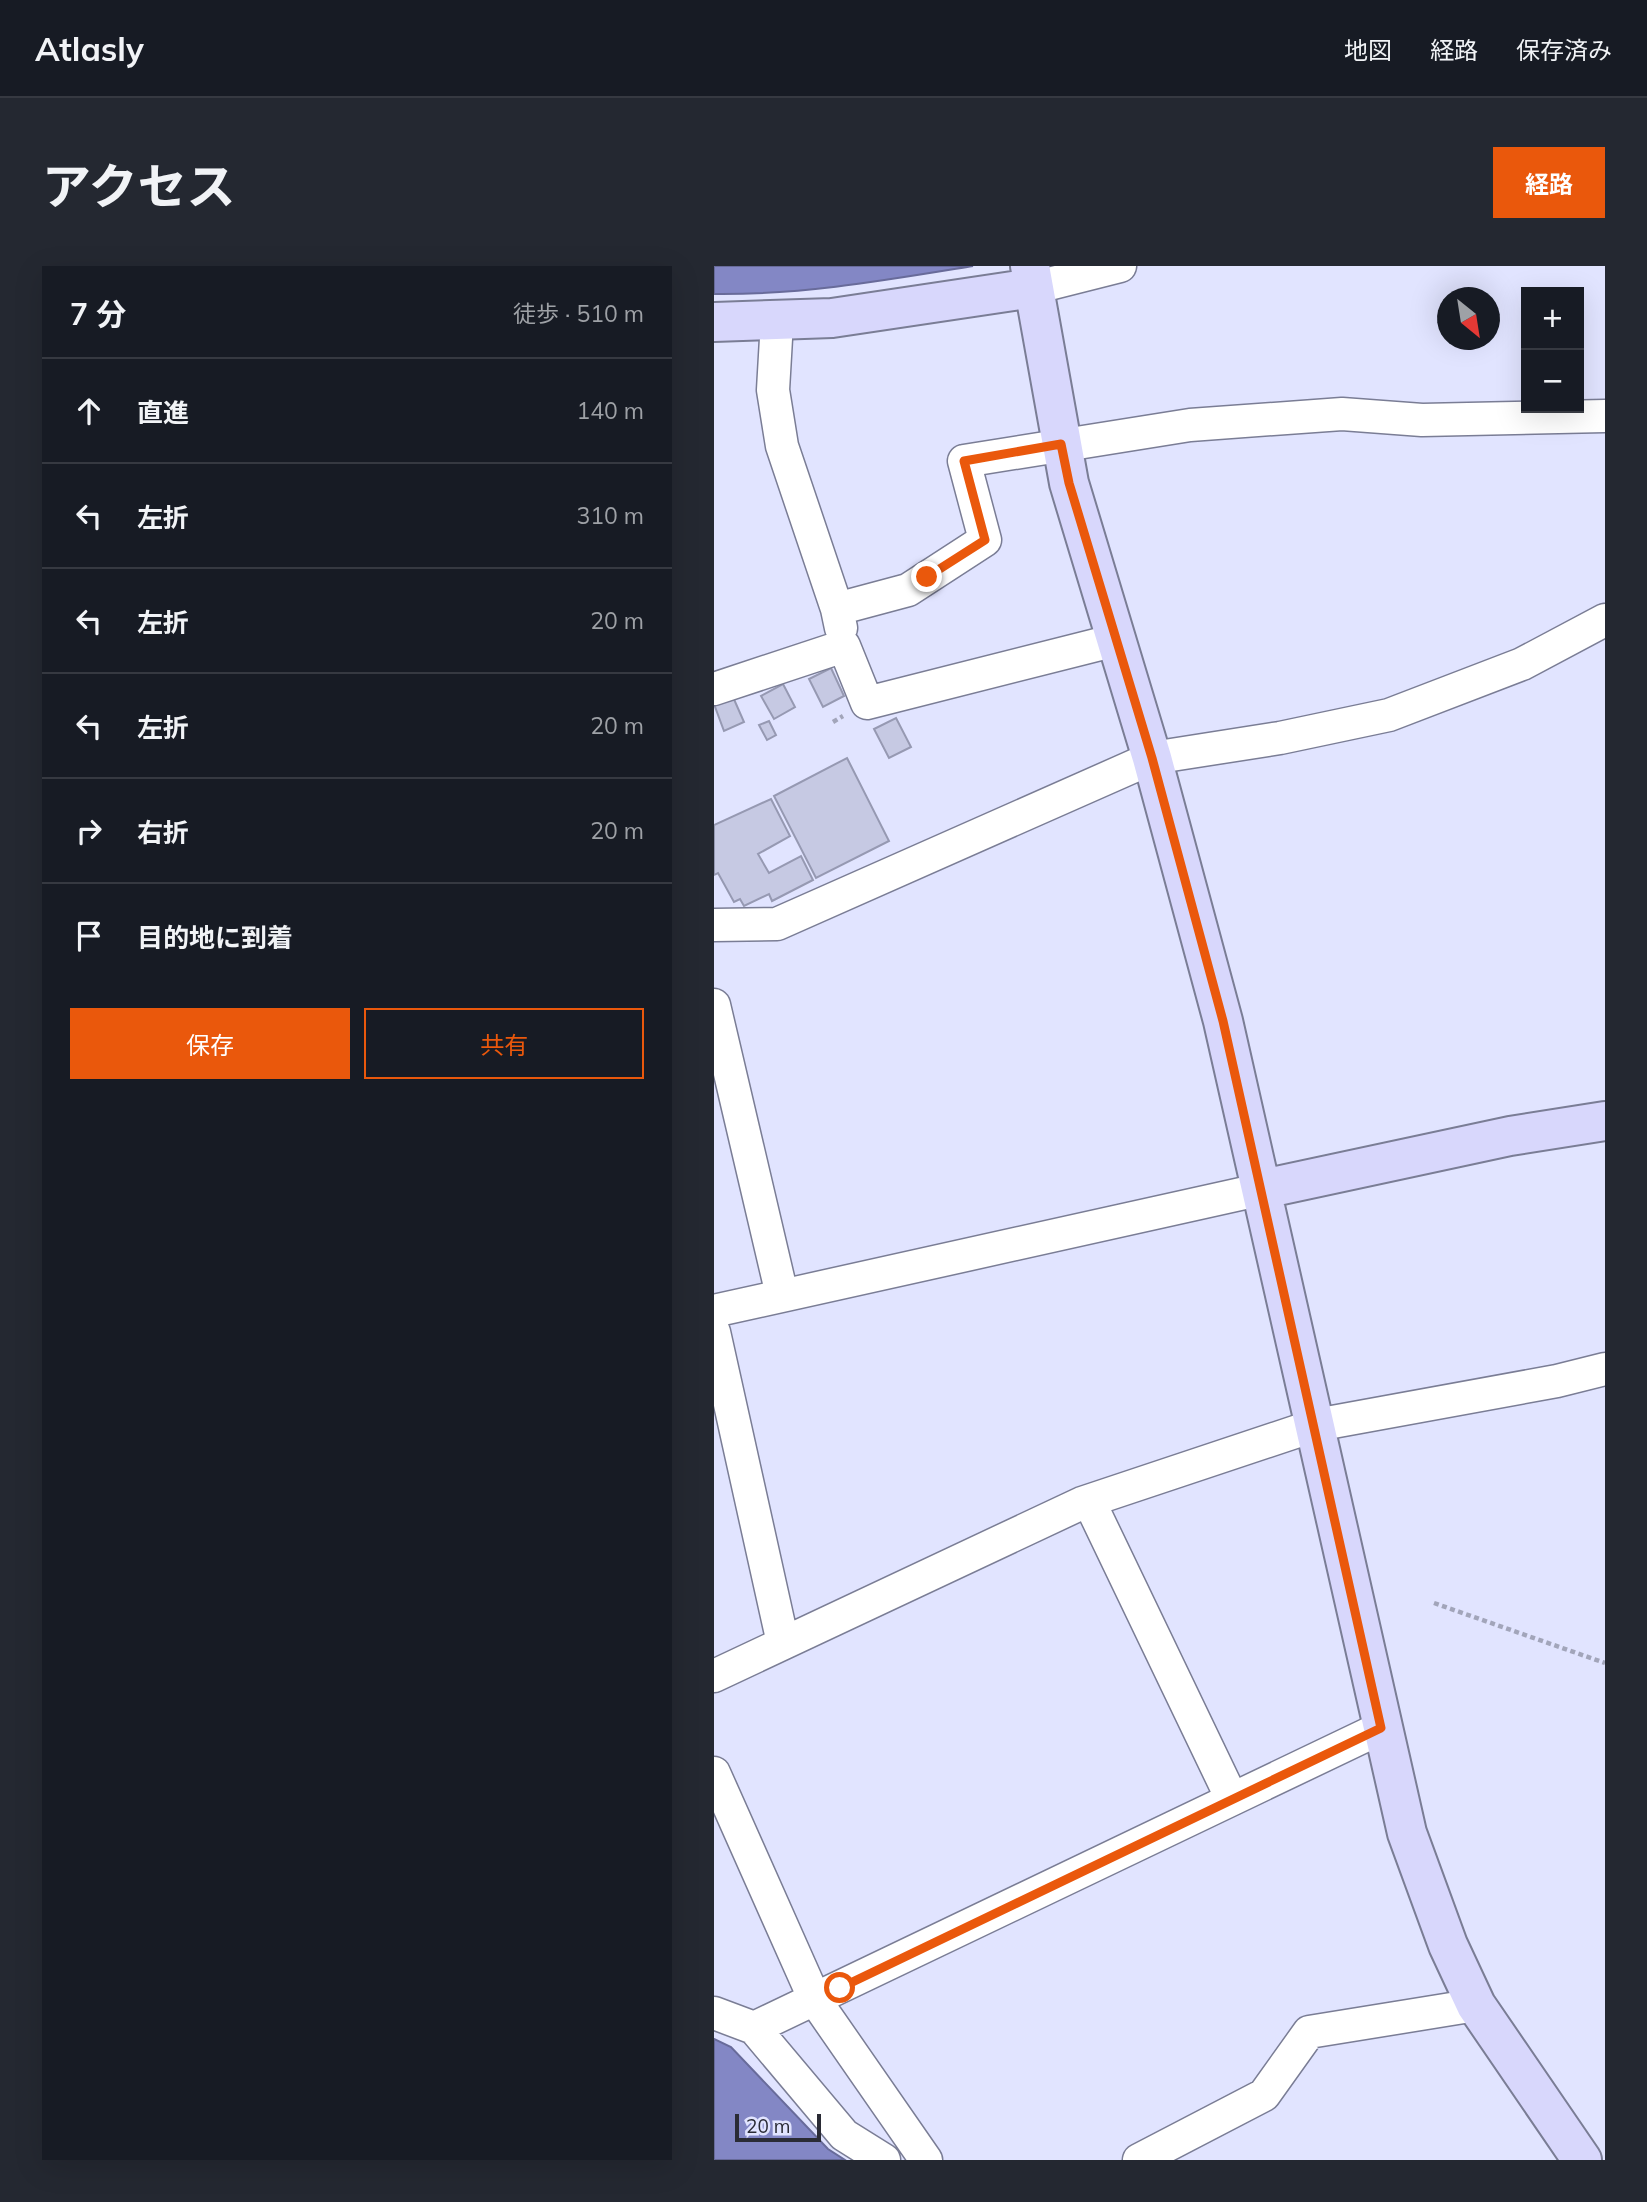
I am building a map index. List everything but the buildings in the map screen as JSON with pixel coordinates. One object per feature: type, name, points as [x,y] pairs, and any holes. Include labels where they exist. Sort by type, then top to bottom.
[{"type":"street","points":[[714,322],[832,318],[1032,277],[1121,266]]},
{"type":"street","points":[[1032,277],[1061,444],[1152,758],[1223,1021],[1316,1425],[1381,1728],[1407,1833],[1448,1945],[1476,2005],[1582,2160]]},
{"type":"street","points":[[777,321],[773,390],[782,446],[837,609],[844,646],[867,703],[1116,640]]},
{"type":"street","points":[[837,609],[908,590],[985,540],[964,461],[1190,425],[1342,414],[1422,420],[1605,416]]},
{"type":"street","points":[[714,925],[777,924],[1152,758],[1280,738],[1389,715],[1522,664],[1605,620]]},
{"type":"street","points":[[714,689],[844,646]]},
{"type":"street","points":[[714,1005],[782,1295]]},
{"type":"street","points":[[714,1311],[1510,1136],[1605,1121]]},
{"type":"street","points":[[714,1332],[783,1643]]},
{"type":"street","points":[[714,1676],[1089,1501],[1316,1425],[1557,1381],[1605,1369]]},
{"type":"street","points":[[1089,1501],[1232,1799]]},
{"type":"street","points":[[754,2028],[1381,1728]]},
{"type":"street","points":[[714,1773],[816,2000],[926,2160]]},
{"type":"street","points":[[1139,2160],[1264,2095],[1308,2032],[1476,2005]]},
{"type":"street","points":[[714,2013],[754,2028],[844,2135],[884,2160]]},
{"type":"path","points":[[1434,1603],[1605,1663]]},
{"type":"water","points":[[714,266],[973,266],[812,289],[714,294]]},
{"type":"water","points":[[714,2039],[731,2047],[828,2149],[845,2160],[714,2160]]},
{"type":"route","points":[[840,1988],[1381,1728],[1263,1189],[1223,1021],[1152,758],[1069,483],[1061,444],[964,461],[985,540],[927,577]]}]
